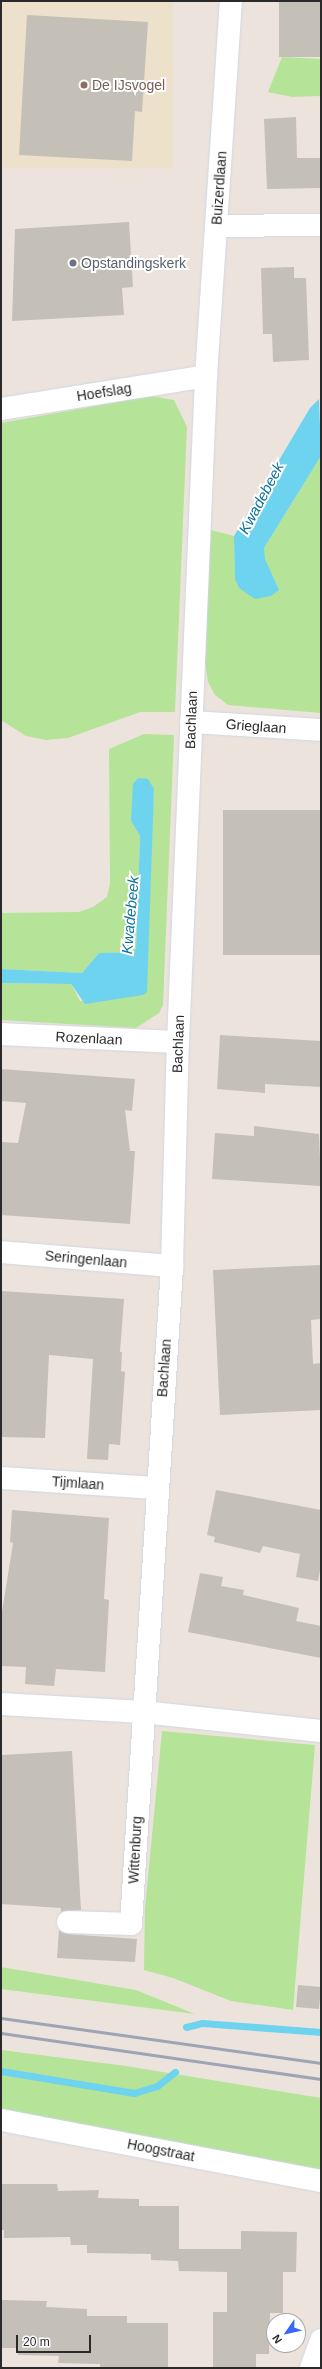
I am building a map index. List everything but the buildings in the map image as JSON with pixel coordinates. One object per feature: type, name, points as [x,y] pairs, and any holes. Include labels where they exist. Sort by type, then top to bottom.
[{"type":"street","name":"Buizerdlaan","points":[[206,376],[231,1]]},
{"type":"street","points":[[216,226],[321,225]]},
{"type":"street","name":"Hoefslag","points":[[1,409],[206,376]]},
{"type":"street","name":"Bachlaan","points":[[143,1712],[156,1488],[172,1266],[178,1042],[206,376]]},
{"type":"street","name":"Grieglaan","points":[[191,722],[321,730]]},
{"type":"street","name":"Rozenlaan","points":[[1,1034],[178,1042]]},
{"type":"street","name":"Seringenlaan","points":[[1,1252],[172,1266]]},
{"type":"street","name":"Tijmlaan","points":[[1,1478],[156,1488]]},
{"type":"street","points":[[1,1704],[143,1712],[321,1732]]},
{"type":"street","name":"Wittenburg","points":[[68,1922],[132,1924],[143,1712]]},
{"type":"street","name":"Hoogstraat","points":[[1,2120],[321,2181]]},
{"type":"street","points":[[312,2368],[321,2340]]},
{"type":"shaded area","name":"De IJsvogel","points":[[1,1],[173,1],[173,168],[1,168]]},
{"type":"green space","points":[[282,57],[321,59],[321,96],[292,97],[268,92]]},
{"type":"green space","points":[[151,396],[174,400],[187,427],[175,712],[140,712],[68,738],[46,740],[26,736],[1,720],[1,423]]},
{"type":"green space","points":[[321,456],[321,713],[228,705],[215,695],[208,682],[204,657],[211,530],[234,536],[235,578],[239,588],[279,590],[264,559],[264,548]]},
{"type":"green space","points":[[144,734],[174,735],[163,1005],[159,1013],[136,1028],[1,1020],[1,983],[71,984],[80,1001],[143,995],[154,789],[131,821],[140,836],[136,949],[132,952],[99,953],[82,973],[1,969],[1,913],[79,912],[93,907],[107,897],[110,884],[109,749]]},
{"type":"green space","points":[[162,1731],[315,1745],[293,2010],[231,2001],[173,1978],[144,1970],[145,1908]]},
{"type":"green space","points":[[1,1967],[136,1990],[195,2014],[1,1989]]},
{"type":"green space","points":[[1,2050],[126,2066],[321,2098],[321,2172],[1,2112]]},
{"type":"water","name":"Kwadebeek","points":[[319,399],[321,456],[264,548],[265,559],[279,590],[271,596],[255,599],[239,588],[235,579],[234,536],[310,408]]},
{"type":"water","points":[[138,778],[148,779],[154,789],[147,992],[143,995],[85,1004],[71,984],[1,983],[1,969],[82,973],[99,953],[132,952],[136,949],[140,836],[131,821],[133,784]]},
{"type":"waterway","points":[[186,2027],[202,2023],[321,2032]]},
{"type":"waterway","points":[[1,2071],[134,2093],[157,2086],[175,2072]]},
{"type":"railway","points":[[1,2018],[321,2063]]},
{"type":"railway","points":[[1,2033],[321,2079]]},
{"type":"place","name":"De IJsvogel","points":[[84,85]]},
{"type":"place","name":"Opstandingskerk","points":[[73,263]]}]
